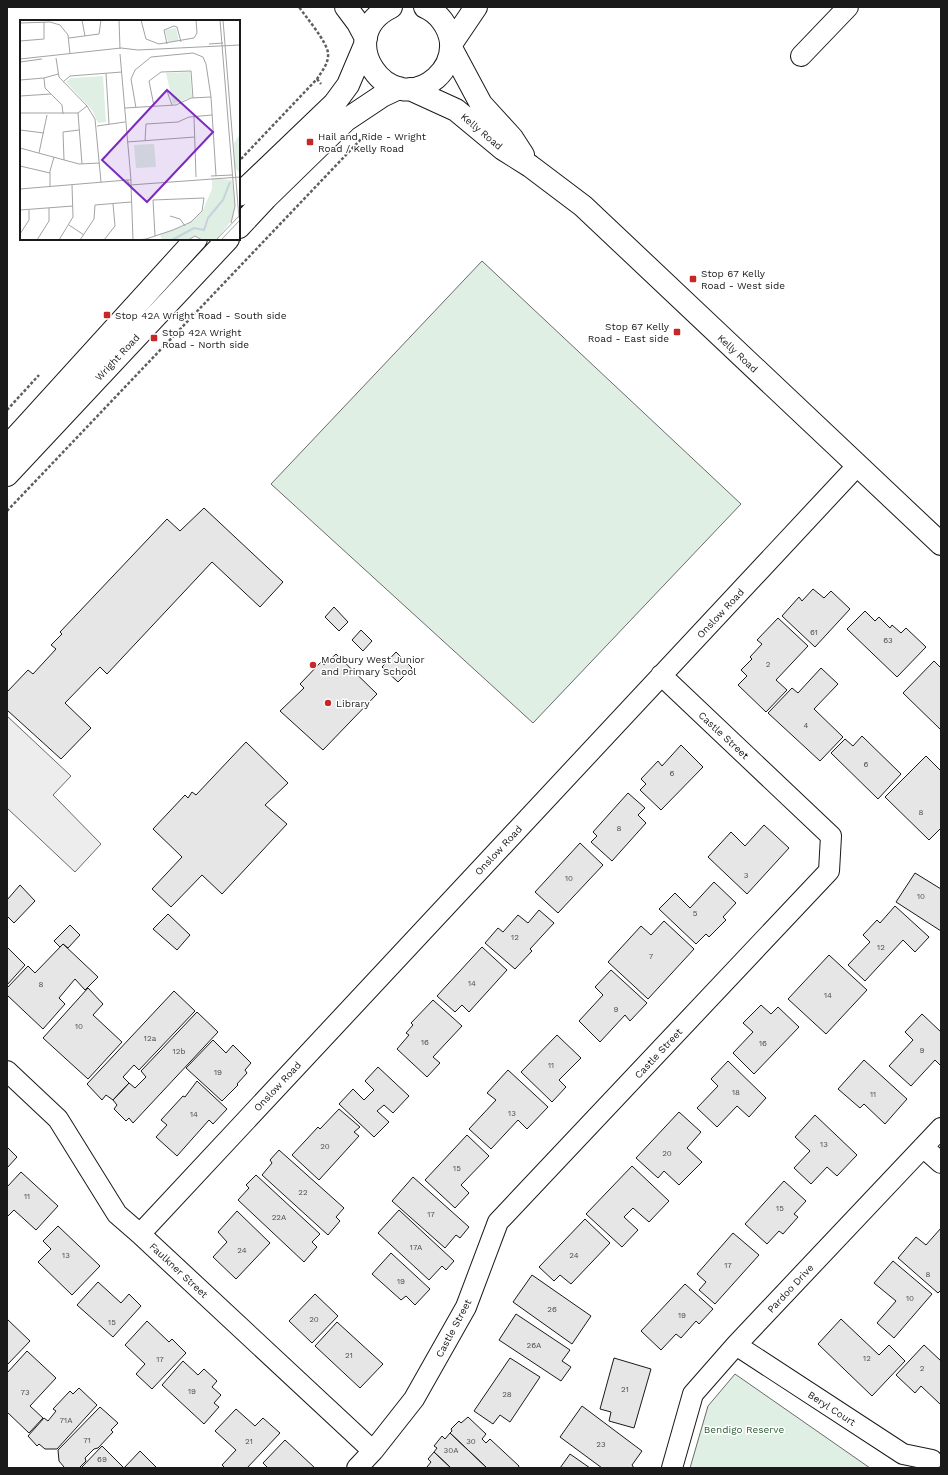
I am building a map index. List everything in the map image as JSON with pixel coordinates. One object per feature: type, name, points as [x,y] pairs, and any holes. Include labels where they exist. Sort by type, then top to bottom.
[{"type":"main road","points":[[346,7],[358,23],[366,41]]},
{"type":"main road","points":[[240,194],[334,104],[348,86],[373,22],[379,15],[391,7]]},
{"type":"main road","name":"Kelly Road","points":[[425,7],[433,11],[442,20],[448,31],[451,46],[481,104],[512,138],[530,166]]},
{"type":"main road","points":[[240,226],[266,198],[346,120],[382,96],[405,88],[425,85],[438,76],[447,63],[451,46],[476,7]]},
{"type":"main road","name":"Kelly Road","points":[[366,41],[367,60],[374,73],[386,83],[405,88],[456,110],[503,149],[530,166],[583,206],[941,544]]},
{"type":"main road","name":"Wright Road","points":[[7,447],[195,240]]},
{"type":"main road","name":"Wright Road","points":[[7,475],[227,240]]},
{"type":"street","points":[[801,56],[848,7]]},
{"type":"street","name":"Onslow Road","points":[[140,1234],[857,466]]},
{"type":"street","name":"Castle Street","points":[[357,1468],[373,1451],[414,1399],[466,1307],[498,1222],[829,871],[831,836],[661,675]]},
{"type":"street","name":"Faulkner Street","points":[[7,1071],[58,1119],[117,1214],[373,1451]]},
{"type":"street","name":"Pardoo Drive","points":[[672,1468],[693,1394],[736,1345],[941,1128]]},
{"type":"street","points":[[923,1147],[941,1163]]},
{"type":"street","name":"Beryl Court","points":[[736,1345],[903,1454],[932,1460]]},
{"type":"path","points":[[240,161],[317,78],[325,66],[328,52],[320,36],[299,7]]},
{"type":"green space","points":[[482,261],[741,504],[533,723],[271,484]]},
{"type":"green space","name":"Bendigo Reserve","points":[[735,1374],[870,1468],[690,1468],[708,1406]]},
{"type":"shaded area","points":[[7,716],[71,776],[53,795],[101,844],[75,872],[7,808]]},
{"type":"building","points":[[204,508],[283,582],[260,607],[212,562],[107,674],[100,667],[65,703],[91,728],[61,759],[7,710],[7,692],[28,670],[33,674],[56,649],[51,645],[62,634],[60,632],[167,519],[180,531]]},
{"type":"building","points":[[813,589],[824,598],[831,591],[850,609],[815,647],[782,616],[799,597],[802,601]]},
{"type":"building","points":[[334,607],[348,622],[339,631],[325,617]]},
{"type":"building","points":[[865,611],[875,621],[879,617],[890,628],[892,625],[901,633],[906,628],[926,647],[897,677],[847,629]]},
{"type":"building","points":[[778,618],[808,646],[776,680],[787,690],[766,712],[738,685],[747,676],[741,670],[752,659],[750,657],[762,644],[757,640]]},
{"type":"building","points":[[361,630],[372,641],[363,651],[352,640]]},
{"type":"building","points":[[396,652],[412,668],[398,682],[382,667]]},
{"type":"building","name":"Library","points":[[336,654],[377,694],[323,750],[280,711],[304,688],[300,684],[321,662],[324,665]]},
{"type":"building","points":[[934,661],[941,668],[941,730],[903,693]]},
{"type":"building","points":[[821,668],[838,684],[814,709],[843,737],[820,761],[768,713],[792,688],[798,693]]},
{"type":"building","points":[[862,736],[901,774],[878,799],[831,753],[845,739],[853,746]]},
{"type":"building","points":[[246,742],[288,783],[265,805],[287,824],[222,894],[202,875],[171,907],[152,889],[182,857],[153,829],[185,795],[188,798],[192,792],[196,795]]},
{"type":"building","points":[[681,745],[703,767],[661,810],[640,790],[646,784],[641,779],[658,761],[662,766]]},
{"type":"building","points":[[926,756],[941,771],[941,828],[929,840],[885,797]]},
{"type":"building","points":[[628,793],[645,808],[638,815],[646,823],[612,861],[591,842],[597,836],[593,832]]},
{"type":"building","points":[[764,825],[789,848],[747,894],[708,857],[731,832],[745,846]]},
{"type":"building","points":[[580,843],[603,865],[558,913],[535,892]]},
{"type":"building","points":[[915,873],[941,889],[941,931],[896,902]]},
{"type":"building","points":[[714,882],[736,903],[723,917],[726,920],[709,937],[706,934],[696,944],[659,909],[675,893],[690,908]]},
{"type":"building","points":[[20,885],[35,901],[14,923],[7,916],[7,900]]},
{"type":"building","points":[[895,906],[929,937],[915,952],[903,940],[865,981],[848,965],[870,942],[863,935],[877,920],[880,923]]},
{"type":"building","points":[[539,910],[554,923],[530,949],[532,951],[515,969],[485,943],[498,928],[503,932],[518,915],[528,923]]},
{"type":"building","points":[[168,914],[190,935],[177,950],[153,929]]},
{"type":"building","points":[[664,921],[694,949],[648,999],[608,962],[641,926],[651,935]]},
{"type":"building","points":[[70,925],[80,935],[68,948],[63,944],[60,947],[54,941]]},
{"type":"building","points":[[63,944],[98,977],[85,990],[75,979],[59,998],[65,1004],[43,1029],[7,995],[7,988],[28,966],[35,973]]},
{"type":"building","points":[[7,947],[25,965],[7,985]]},
{"type":"building","points":[[482,947],[507,970],[469,1012],[462,1005],[455,1012],[437,996]]},
{"type":"building","points":[[829,955],[867,990],[826,1034],[788,999]]},
{"type":"building","points":[[611,970],[647,1003],[630,1021],[625,1015],[600,1042],[579,1021],[603,995],[595,987]]},
{"type":"building","points":[[88,988],[103,1004],[93,1015],[122,1042],[88,1079],[43,1038]]},
{"type":"building","points":[[174,991],[195,1011],[139,1070],[134,1065],[123,1077],[129,1083],[113,1100],[106,1095],[102,1100],[87,1084]]},
{"type":"building","points":[[433,1000],[462,1026],[433,1057],[440,1063],[427,1077],[397,1049],[409,1035],[406,1033],[413,1025],[411,1023]]},
{"type":"building","points":[[761,1005],[771,1014],[778,1007],[799,1027],[754,1074],[733,1053],[753,1032],[743,1023]]},
{"type":"building","points":[[197,1012],[218,1032],[133,1123],[129,1118],[126,1121],[114,1109],[117,1105],[113,1100],[129,1083],[135,1088],[146,1077],[141,1071]]},
{"type":"building","points":[[922,1014],[941,1032],[941,1066],[935,1060],[911,1086],[889,1066],[913,1040],[905,1032]]},
{"type":"building","points":[[557,1035],[581,1058],[559,1080],[566,1087],[552,1102],[521,1072]]},
{"type":"building","points":[[213,1040],[226,1053],[233,1045],[251,1063],[245,1070],[247,1073],[237,1084],[238,1085],[222,1101],[186,1068]]},
{"type":"building","points":[[864,1060],[907,1099],[885,1124],[864,1104],[860,1108],[838,1089]]},
{"type":"building","points":[[728,1061],[766,1098],[749,1117],[737,1106],[717,1127],[697,1108],[718,1086],[711,1079]]},
{"type":"building","points":[[378,1067],[409,1096],[393,1113],[384,1105],[377,1111],[389,1122],[374,1137],[339,1104],[353,1089],[364,1100],[374,1090],[365,1081]]},
{"type":"building","points":[[508,1070],[548,1107],[527,1129],[518,1120],[491,1149],[469,1129],[496,1100],[487,1093]]},
{"type":"building","points":[[197,1081],[227,1109],[213,1124],[209,1120],[177,1156],[156,1137],[167,1125],[161,1120],[183,1096],[185,1097]]},
{"type":"building","points":[[339,1109],[360,1127],[354,1132],[359,1136],[319,1180],[292,1155],[318,1127],[320,1129]]},
{"type":"building","points":[[679,1112],[701,1132],[687,1148],[702,1162],[679,1185],[664,1171],[658,1178],[636,1158]]},
{"type":"building","points":[[815,1115],[857,1155],[837,1176],[827,1167],[811,1184],[794,1168],[810,1151],[795,1137]]},
{"type":"building","points":[[467,1135],[489,1156],[461,1185],[469,1193],[455,1208],[425,1180]]},
{"type":"building","points":[[7,1147],[17,1157],[7,1168]]},
{"type":"building","points":[[279,1150],[344,1208],[336,1217],[340,1221],[328,1235],[262,1175],[272,1163],[270,1160]]},
{"type":"building","points":[[632,1166],[669,1201],[649,1222],[633,1208],[624,1217],[638,1230],[622,1247],[586,1214]]},
{"type":"building","points":[[21,1172],[58,1206],[36,1230],[14,1210],[7,1217],[7,1187]]},
{"type":"building","points":[[256,1175],[320,1234],[312,1242],[317,1247],[304,1262],[238,1200],[249,1188],[246,1185]]},
{"type":"building","points":[[413,1177],[469,1227],[460,1238],[456,1235],[445,1248],[392,1201]]},
{"type":"building","points":[[784,1181],[806,1201],[794,1214],[798,1217],[783,1234],[779,1231],[767,1244],[745,1224]]},
{"type":"building","points":[[399,1210],[454,1261],[446,1270],[442,1266],[429,1280],[378,1233]]},
{"type":"building","points":[[237,1211],[270,1243],[236,1279],[213,1257],[227,1242],[218,1232]]},
{"type":"building","points":[[585,1219],[610,1243],[571,1284],[560,1275],[554,1281],[539,1267]]},
{"type":"building","points":[[58,1226],[100,1266],[72,1295],[38,1262],[51,1249],[43,1241]]},
{"type":"building","points":[[941,1228],[941,1290],[938,1293],[898,1258],[916,1237],[926,1245]]},
{"type":"building","points":[[733,1233],[759,1255],[715,1304],[699,1290],[706,1282],[697,1274]]},
{"type":"building","points":[[391,1253],[430,1289],[415,1305],[406,1296],[401,1300],[372,1274]]},
{"type":"building","points":[[893,1261],[932,1294],[894,1338],[877,1323],[896,1301],[874,1283]]},
{"type":"building","points":[[532,1275],[591,1316],[572,1344],[513,1302]]},
{"type":"building","points":[[98,1282],[121,1303],[129,1294],[141,1306],[113,1337],[77,1305]]},
{"type":"building","points":[[685,1284],[713,1309],[699,1324],[696,1321],[681,1338],[676,1334],[661,1350],[641,1331]]},
{"type":"building","points":[[315,1294],[338,1316],[312,1343],[289,1321]]},
{"type":"building","points":[[516,1314],[570,1350],[562,1361],[571,1367],[561,1381],[499,1340]]},
{"type":"building","points":[[7,1319],[30,1341],[7,1365]]},
{"type":"building","points":[[841,1319],[879,1355],[889,1345],[905,1361],[872,1396],[818,1344]]},
{"type":"building","points":[[147,1321],[169,1342],[172,1339],[186,1353],[152,1389],[136,1374],[145,1364],[125,1345]]},
{"type":"building","points":[[337,1322],[383,1364],[360,1388],[315,1346]]},
{"type":"building","points":[[924,1345],[941,1361],[941,1405],[921,1386],[915,1393],[896,1375]]},
{"type":"building","points":[[27,1351],[56,1378],[30,1406],[43,1418],[29,1433],[7,1412],[7,1373]]},
{"type":"building","points":[[510,1358],[540,1377],[510,1422],[500,1415],[493,1424],[474,1411]]},
{"type":"building","points":[[614,1358],[651,1369],[634,1428],[609,1421],[611,1412],[600,1409]]},
{"type":"building","points":[[183,1361],[198,1375],[204,1369],[217,1381],[212,1387],[221,1395],[214,1403],[219,1407],[204,1424],[162,1385]]},
{"type":"building","points":[[79,1388],[97,1405],[57,1449],[45,1449],[39,1444],[37,1446],[28,1436],[44,1418],[48,1421],[56,1411],[53,1409],[70,1391],[73,1394]]},
{"type":"building","points":[[582,1406],[642,1451],[632,1465],[634,1468],[602,1468],[560,1437]]},
{"type":"building","points":[[100,1407],[118,1423],[111,1430],[113,1432],[98,1448],[94,1449],[85,1458],[86,1461],[79,1468],[63,1468],[64,1467],[59,1461],[58,1450]]},
{"type":"building","points":[[236,1409],[255,1426],[263,1418],[280,1433],[247,1468],[225,1468],[222,1465],[236,1450],[215,1431]]},
{"type":"building","points":[[468,1417],[486,1434],[482,1439],[486,1443],[490,1439],[519,1466],[518,1468],[487,1468],[450,1433],[452,1431],[451,1429],[459,1421],[461,1423]]},
{"type":"building","points":[[450,1433],[487,1468],[451,1468],[434,1452],[437,1448],[434,1446],[442,1436],[445,1439]]},
{"type":"building","points":[[285,1440],[315,1468],[268,1468],[263,1463]]},
{"type":"building","points":[[102,1446],[124,1468],[81,1468]]},
{"type":"building","points":[[140,1451],[157,1468],[124,1468]]},
{"type":"building","points":[[434,1452],[451,1468],[428,1468],[427,1467],[431,1462],[428,1459]]},
{"type":"building","points":[[570,1454],[590,1468],[560,1468]]},
{"type":"place","name":"Hail and Ride - Wright Road / Kelly Road","points":[[310,142]]},
{"type":"place","name":"Stop 67 Kelly Road - West side","points":[[693,279]]},
{"type":"place","name":"Stop 42A Wright Road - South side","points":[[107,315]]},
{"type":"place","name":"Stop 67 Kelly Road - East side","points":[[677,332]]},
{"type":"place","name":"Stop 42A Wright Road - North side","points":[[154,338]]},
{"type":"place","name":"Modbury West Junior and Primary School","points":[[313,665]]},
{"type":"place","name":"Library","points":[[328,703]]}]
